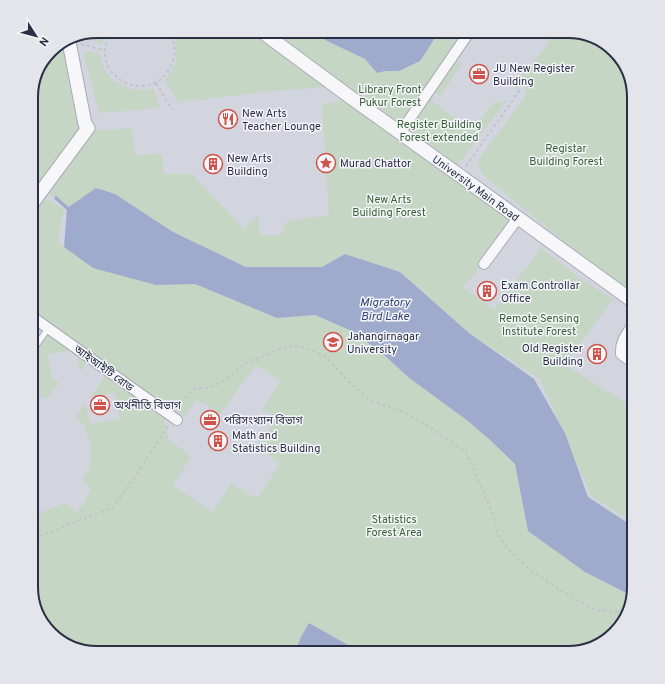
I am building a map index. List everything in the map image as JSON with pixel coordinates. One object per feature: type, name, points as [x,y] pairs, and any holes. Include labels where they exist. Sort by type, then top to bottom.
[{"type":"street","name":"University Main Road","points":[[270,38],[627,297]]},
{"type":"street","points":[[400,133],[465,44],[467,38]]},
{"type":"street","points":[[38,195],[86,126],[73,43]]},
{"type":"street","points":[[38,190],[86,126]]},
{"type":"street","points":[[484,264],[518,218]]},
{"type":"street","name":"আইআইটি রোড","points":[[38,321],[174,417]]},
{"type":"street","points":[[627,333],[623,339],[620,354],[627,359]]},
{"type":"lane","points":[[38,343],[49,328]]},
{"type":"path","points":[[108,38],[105,51],[106,61],[110,70],[125,84],[135,86],[145,86],[156,83],[164,77],[171,68],[174,58],[175,47],[173,38]]},
{"type":"path","points":[[74,42],[105,51]]},
{"type":"path","points":[[459,175],[520,90],[507,79]]},
{"type":"path","points":[[156,83],[172,110]]},
{"type":"path","points":[[38,537],[113,507],[133,480],[193,389],[209,388],[226,380],[248,361],[265,356],[285,347],[299,346],[324,355],[348,381],[370,400],[403,412],[425,424],[466,452],[491,509],[498,535],[508,549],[528,568],[558,589],[595,610],[622,612]]},
{"type":"shaded area","name":"Jahangirnagar University","points":[[97,38],[572,38],[594,44],[604,50],[612,58],[619,67],[624,78],[627,97],[627,587],[626,599],[621,613],[615,623],[607,631],[598,638],[587,643],[568,646],[97,646],[85,645],[71,640],[61,634],[53,626],[46,617],[41,606],[38,587],[38,93],[40,82],[48,64],[56,54],[74,42]]},
{"type":"green space","points":[[104,38],[102,44],[89,39]]},
{"type":"green space","points":[[175,38],[258,38],[326,87],[274,91],[179,102],[164,81],[175,64],[176,49]]},
{"type":"green space","name":"Library Front Pukur Forest","points":[[271,38],[325,38],[326,40],[365,59],[377,73],[385,71],[399,71],[433,41],[434,38],[464,38],[426,96],[392,126]]},
{"type":"green space","name":"Registar Building Forest","points":[[547,38],[572,38],[594,44],[604,50],[612,58],[619,67],[624,78],[627,97],[627,293],[483,175],[477,162],[527,94],[519,78],[549,42]]},
{"type":"green space","points":[[70,45],[85,124],[38,189],[38,93],[40,82],[44,71],[54,56]]},
{"type":"green space","points":[[83,51],[99,53],[106,72],[119,84],[135,90],[153,88],[160,108],[99,113]]},
{"type":"green space","points":[[455,59],[462,64],[440,96],[433,90]]},
{"type":"green space","name":"Register Building Forest extended","points":[[430,99],[471,131],[493,103],[507,100],[456,167],[407,130]]},
{"type":"green space","name":"New Arts Building Forest","points":[[348,100],[511,219],[481,257],[480,267],[463,288],[495,309],[541,248],[579,278],[613,299],[565,365],[627,404],[627,519],[591,496],[540,379],[469,333],[400,272],[345,254],[322,267],[246,267],[173,232],[115,194],[96,188],[67,208],[47,192],[91,131],[132,128],[135,155],[162,154],[164,174],[193,174],[244,229],[258,215],[260,235],[281,235],[287,221],[329,215],[322,104]]},
{"type":"green space","name":"Statistics Forest Area","points":[[42,197],[64,209],[58,241],[64,247],[156,284],[195,283],[277,318],[315,315],[354,332],[408,377],[468,421],[515,464],[528,531],[604,582],[626,594],[624,606],[615,623],[598,638],[587,643],[568,646],[350,646],[309,623],[298,646],[97,646],[78,643],[61,634],[46,617],[39,599],[38,513],[65,503],[76,511],[83,505],[91,488],[82,481],[89,470],[91,447],[84,425],[76,417],[86,403],[90,424],[120,419],[115,393],[91,397],[106,375],[164,419],[169,440],[191,456],[173,486],[213,512],[232,483],[252,496],[259,496],[280,464],[257,446],[275,422],[271,414],[263,409],[280,381],[256,365],[219,415],[208,405],[196,400],[184,416],[38,316],[38,203]]},
{"type":"green space","points":[[50,329],[90,357],[80,372],[76,350],[48,354],[52,378],[59,383],[48,398],[38,397],[38,345]]},
{"type":"water","points":[[324,38],[434,38],[420,61],[399,71],[385,71],[377,73],[365,59],[325,40]]},
{"type":"water","name":"Migratory Bird Lake","points":[[96,188],[115,194],[173,232],[246,267],[322,267],[345,254],[400,272],[469,333],[534,379],[565,433],[588,497],[627,522],[626,593],[585,572],[528,531],[515,464],[468,421],[408,377],[384,355],[354,332],[315,315],[277,318],[195,284],[156,285],[93,268],[64,247],[67,208]]},
{"type":"water","points":[[309,623],[350,646],[298,646]]},
{"type":"waterway","points":[[56,198],[67,208]]},
{"type":"place","name":"JU New Register Building","points":[[479,74]]},
{"type":"place","name":"New Arts Teacher Lounge","points":[[228,119]]},
{"type":"place","name":"Murad Chattor","points":[[326,163]]},
{"type":"place","name":"New Arts Building","points":[[213,164]]},
{"type":"place","name":"Exam Controllar Office","points":[[487,291]]},
{"type":"place","name":"Jahangirnagar University","points":[[333,342]]},
{"type":"place","name":"Old Register Building","points":[[597,354]]},
{"type":"place","name":"অর্থনীতি বিভাগ","points":[[100,405]]},
{"type":"place","name":"পরিসংখ্যান বিভাগ","points":[[210,420]]},
{"type":"place","name":"Math and Statistics Building","points":[[218,441]]},
{"type":"park label","name":"Remote Sensing Institute Forest","points":[[539,324]]}]
